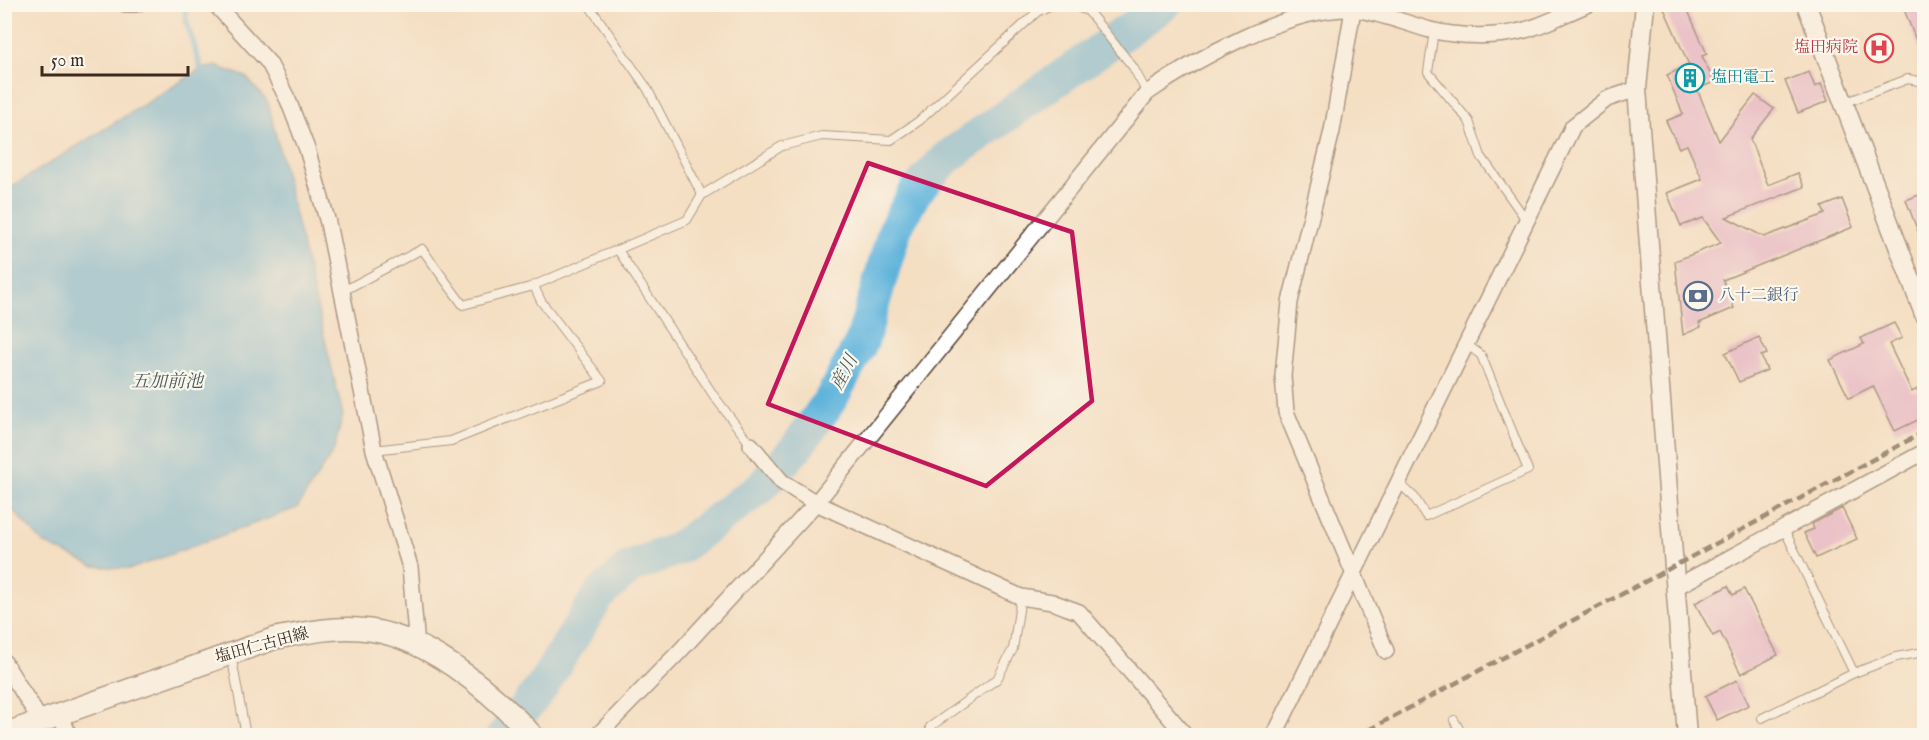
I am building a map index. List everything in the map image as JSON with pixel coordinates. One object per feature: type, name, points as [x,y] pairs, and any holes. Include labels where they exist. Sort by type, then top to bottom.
[{"type":"main road","name":"塩田仁古田線","points":[[4,734],[276,638],[323,629],[361,628],[390,635],[417,646],[459,670],[484,688],[533,735]]},
{"type":"street","points":[[124,4],[137,4]]},
{"type":"street","points":[[215,4],[269,63],[288,100],[310,159],[328,223],[343,291],[374,450],[410,567],[417,646]]},
{"type":"street","points":[[597,735],[680,651],[816,503],[1147,93],[1177,72],[1241,40],[1310,13],[1353,7],[1434,31],[1492,35],[1526,30],[1589,4]]},
{"type":"street","points":[[1644,4],[1637,89],[1678,585],[1688,735]]},
{"type":"street","points":[[1806,4],[1924,314]]},
{"type":"street","points":[[1353,7],[1332,131],[1290,302],[1283,376],[1286,412],[1386,651]]},
{"type":"street","points":[[1274,735],[1573,126],[1607,99],[1637,89]]},
{"type":"street","points":[[751,445],[782,482],[816,503],[1021,597],[1052,602],[1080,612],[1186,735]]},
{"type":"street","points":[[1678,585],[1924,452]]},
{"type":"street","points":[[4,662],[69,735]]},
{"type":"lane","points":[[588,4],[646,88],[702,195]]},
{"type":"lane","points":[[343,291],[422,249],[463,305],[534,286],[687,220],[702,195],[782,146],[822,136],[891,140],[919,120],[1037,12],[1053,4]]},
{"type":"lane","points":[[1068,4],[1088,11],[1133,67],[1147,93]]},
{"type":"lane","points":[[1434,31],[1428,72],[1469,121],[1481,156],[1527,221]]},
{"type":"lane","points":[[1844,103],[1908,79],[1924,82]]},
{"type":"lane","points":[[618,250],[714,396],[751,445]]},
{"type":"lane","points":[[374,450],[451,441],[602,381],[541,301],[534,286]]},
{"type":"lane","points":[[1399,483],[1414,497],[1426,516],[1528,470],[1481,354],[1466,344]]},
{"type":"lane","points":[[1783,527],[1854,673]]},
{"type":"lane","points":[[934,735],[930,727],[997,679],[1013,649],[1021,597]]},
{"type":"lane","points":[[231,652],[246,735]]},
{"type":"lane","points":[[1762,718],[1854,673],[1896,657],[1924,652]]},
{"type":"lane","points":[[1454,720],[1463,735]]},
{"type":"highlighted area","points":[[868,163],[1072,232],[1092,401],[986,486],[768,404]]},
{"type":"water","name":"五加前池","points":[[216,66],[246,77],[268,102],[343,415],[334,450],[297,508],[131,569],[93,566],[43,543],[5,502],[5,191],[201,69]]},
{"type":"building","points":[[1662,4],[1685,4],[1707,54],[1702,56],[1714,82],[1697,89],[1719,141],[1755,95],[1774,109],[1750,139],[1768,185],[1798,173],[1804,187],[1726,217],[1764,237],[1825,214],[1822,207],[1842,199],[1853,227],[1723,280],[1734,308],[1699,323],[1701,327],[1683,335],[1675,261],[1721,243],[1703,218],[1681,226],[1667,193],[1702,179],[1687,145],[1679,148],[1666,121],[1683,114],[1667,75],[1689,65]]},
{"type":"building","points":[[1902,4],[1924,4],[1923,59]]},
{"type":"building","points":[[1809,72],[1815,87],[1821,84],[1828,101],[1798,113],[1785,81]]},
{"type":"building","points":[[1924,193],[1924,245],[1923,245],[1906,200]]},
{"type":"building","points":[[1894,323],[1902,338],[1889,344],[1912,392],[1917,389],[1924,405],[1924,417],[1895,431],[1873,386],[1849,398],[1830,360],[1864,344],[1861,338]]},
{"type":"building","points":[[1759,337],[1767,354],[1761,356],[1767,370],[1739,382],[1725,353]]},
{"type":"building","points":[[1842,508],[1857,539],[1816,558],[1804,533],[1814,529],[1812,524]]},
{"type":"building","points":[[1728,586],[1733,595],[1744,589],[1778,655],[1741,674],[1720,632],[1713,636],[1695,603]]},
{"type":"building","points":[[1737,680],[1749,705],[1717,720],[1705,696]]},
{"type":"waterway","points":[[185,4],[186,20],[201,69]]},
{"type":"waterway","name":"産川","points":[[503,736],[541,688],[599,595],[629,568],[679,548],[761,487],[796,448],[831,399],[862,341],[895,229],[915,192],[946,158],[1165,4]]},
{"type":"railway","points":[[1357,736],[1924,432]]},
{"type":"place","name":"塩田病院","points":[[1879,48]]},
{"type":"place","name":"塩田電工","points":[[1690,78]]},
{"type":"place","name":"八十二銀行","points":[[1698,296]]}]
